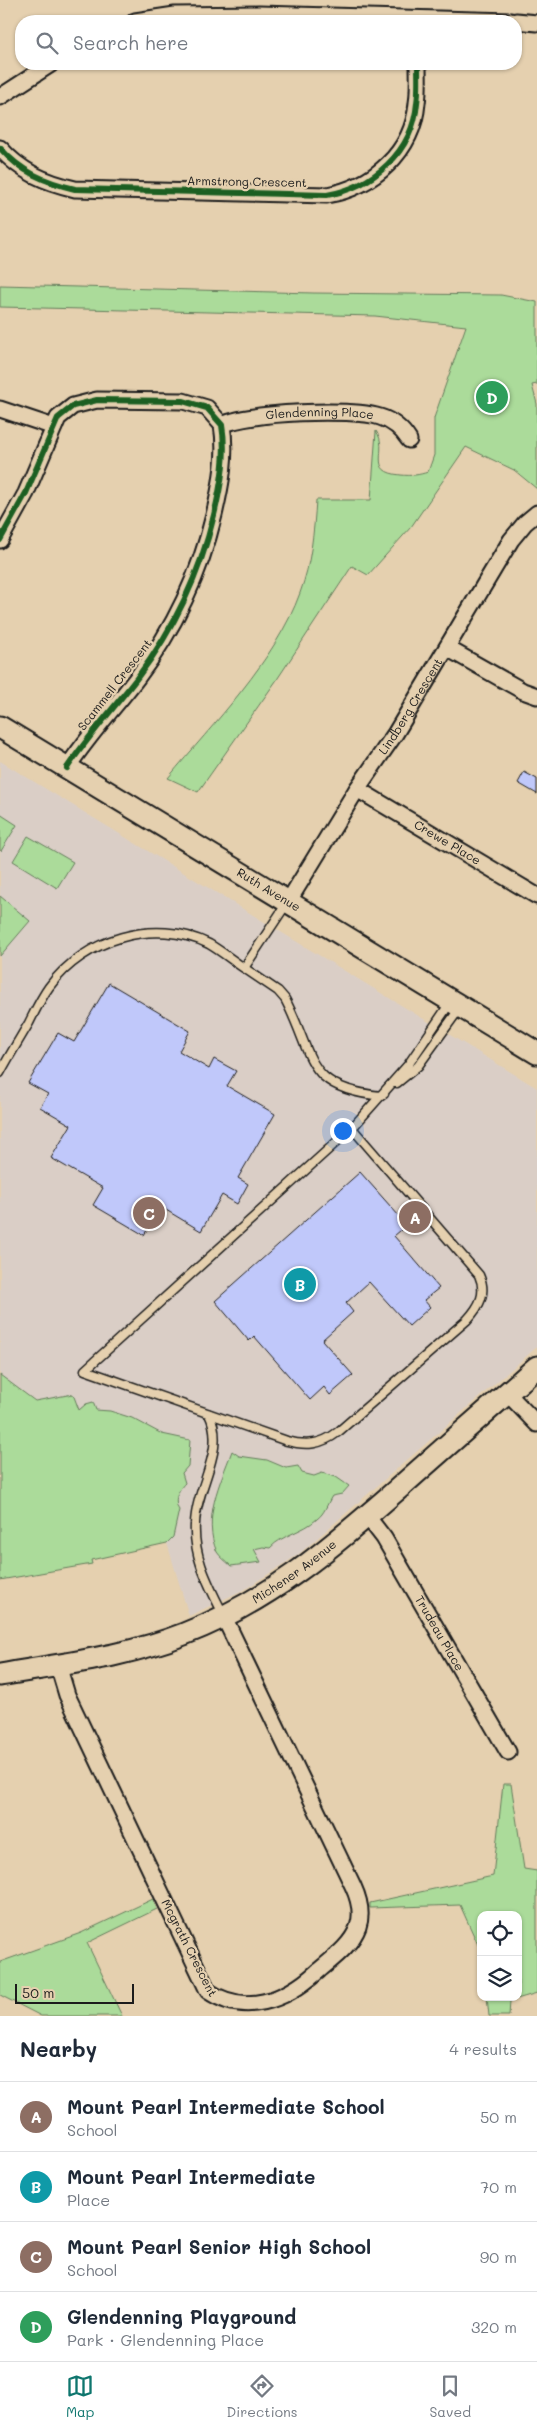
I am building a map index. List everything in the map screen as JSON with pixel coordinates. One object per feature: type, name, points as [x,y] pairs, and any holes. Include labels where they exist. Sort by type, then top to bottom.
[{"type":"street","points":[[175,15],[259,7],[357,15]]},
{"type":"street","points":[[522,22],[537,23]]},
{"type":"street","points":[[0,97],[42,70]]},
{"type":"street","name":"Armstrong Crescent","points":[[0,148],[10,160],[29,173],[50,183],[75,189],[326,194],[344,192],[359,186],[383,170],[401,149],[411,128],[418,104],[418,70]]},
{"type":"street","points":[[0,540],[26,493],[58,418],[73,406],[89,401],[113,400],[191,402],[214,413],[222,425]]},
{"type":"street","points":[[0,409],[54,427]]},
{"type":"street","name":"Glendenning Place","points":[[222,425],[246,417],[288,414],[373,415],[394,424],[409,440]]},
{"type":"street","name":"Scammell Crescent","points":[[67,768],[82,745],[152,656],[187,596],[205,548],[217,502],[222,467],[222,425]]},
{"type":"street","name":"Lindberg Crescent","points":[[288,902],[357,790],[395,734],[511,540],[537,512]]},
{"type":"street","points":[[447,648],[523,691],[537,696]]},
{"type":"street","name":"Ruth Avenue","points":[[0,727],[537,1053]]},
{"type":"street","name":"Crewe Place","points":[[357,790],[537,896]]},
{"type":"street","name":"Michener Avenue","points":[[0,1675],[58,1665],[165,1641],[224,1617],[284,1583],[321,1556],[537,1367]]},
{"type":"street","points":[[507,1393],[537,1424]]},
{"type":"street","name":"Trudeau Place","points":[[367,1516],[384,1538],[508,1752]]},
{"type":"street","name":"Mcgrath Crescent","points":[[58,1665],[67,1695],[208,1991],[214,2000],[230,2011],[248,2016],[262,2014],[281,2003],[348,1943],[358,1926],[360,1906],[353,1886],[224,1617]]},
{"type":"lane","points":[[244,968],[288,902]]},
{"type":"lane","points":[[0,1073],[48,987],[71,963],[97,946],[140,934],[177,934],[209,944],[268,983],[285,999],[310,1061],[317,1071],[342,1088],[381,1096]]},
{"type":"lane","points":[[352,1128],[475,1269],[484,1290],[478,1307],[467,1320],[345,1426],[322,1442],[313,1444],[296,1443],[85,1370],[352,1128],[381,1096],[418,1066],[456,1004]]},
{"type":"lane","points":[[209,1414],[215,1430],[215,1446],[198,1498],[195,1540],[201,1566],[224,1617]]},
{"type":"shaded area","points":[[0,761],[537,1088],[537,1347],[299,1554],[247,1588],[189,1616],[167,1543],[79,1410],[73,1394],[35,1401],[0,1375]]},
{"type":"green space","points":[[0,285],[313,293],[501,295],[537,302],[537,384],[532,385],[537,404],[537,489],[514,470],[466,447],[411,527],[368,575],[352,566],[276,681],[198,792],[168,778],[242,690],[276,643],[300,593],[307,571],[316,500],[371,500],[376,431],[380,438],[380,459],[384,470],[390,473],[405,475],[428,472],[434,455],[434,418],[466,326],[375,316],[0,307]]},
{"type":"green space","points":[[0,814],[17,825],[1,851],[0,850]]},
{"type":"green space","points":[[28,836],[73,862],[57,888],[13,861]]},
{"type":"green space","points":[[0,896],[30,921],[0,956]]},
{"type":"green space","points":[[0,1375],[35,1401],[73,1394],[79,1410],[86,1404],[93,1402],[96,1410],[110,1411],[132,1418],[162,1434],[190,1440],[188,1466],[182,1473],[185,1483],[178,1492],[176,1499],[179,1510],[173,1537],[167,1543],[91,1560],[92,1564],[0,1580]]},
{"type":"green space","points":[[232,1451],[239,1456],[267,1460],[286,1468],[298,1466],[302,1473],[314,1476],[322,1473],[336,1477],[349,1486],[342,1494],[332,1496],[320,1517],[306,1527],[281,1539],[270,1548],[254,1549],[261,1562],[231,1566],[217,1552],[211,1527],[214,1501]]},
{"type":"green space","points":[[503,1784],[511,1784],[524,1869],[537,1871],[537,1993],[522,1997],[522,1911],[477,1911],[477,1943],[460,1905],[370,1908],[370,1903],[493,1876]]},
{"type":"green space","points":[[153,1899],[157,1909],[87,1943],[122,2016],[41,2016],[0,1995],[0,1962],[81,1933]]},
{"type":"green space","points":[[487,2001],[510,2001],[509,2016],[489,2016]]},
{"type":"building","points":[[524,772],[537,779],[537,794],[518,783]]},
{"type":"building","points":[[109,983],[190,1031],[179,1051],[209,1069],[214,1059],[236,1071],[227,1086],[275,1114],[238,1178],[248,1184],[237,1204],[222,1195],[201,1231],[161,1207],[144,1235],[93,1205],[103,1188],[51,1158],[71,1125],[40,1107],[48,1094],[28,1083],[58,1033],[74,1042]]},
{"type":"building","points":[[360,1172],[407,1225],[394,1236],[439,1288],[424,1300],[430,1307],[409,1326],[369,1282],[346,1303],[353,1312],[322,1340],[353,1375],[330,1395],[324,1387],[310,1400],[254,1336],[249,1341],[215,1301]]},
{"type":"cycle path","points":[[0,148],[16,164],[34,175],[75,189],[327,195],[344,191],[360,184],[375,175],[399,152],[408,137],[414,121],[418,93],[418,70]]},
{"type":"cycle path","points":[[0,540],[26,493],[58,418],[73,406],[97,400],[183,401],[207,408],[222,425],[224,459],[217,504],[201,558],[184,600],[163,640],[137,678],[67,768]]},
{"type":"place","name":"Glendenning Playground","points":[[492,397]]},
{"type":"place","name":"Mount Pearl Senior High School","points":[[149,1213]]},
{"type":"place","name":"Mount Pearl Intermediate School","points":[[415,1217]]},
{"type":"place","name":"Mount Pearl Intermediate","points":[[300,1284]]}]
